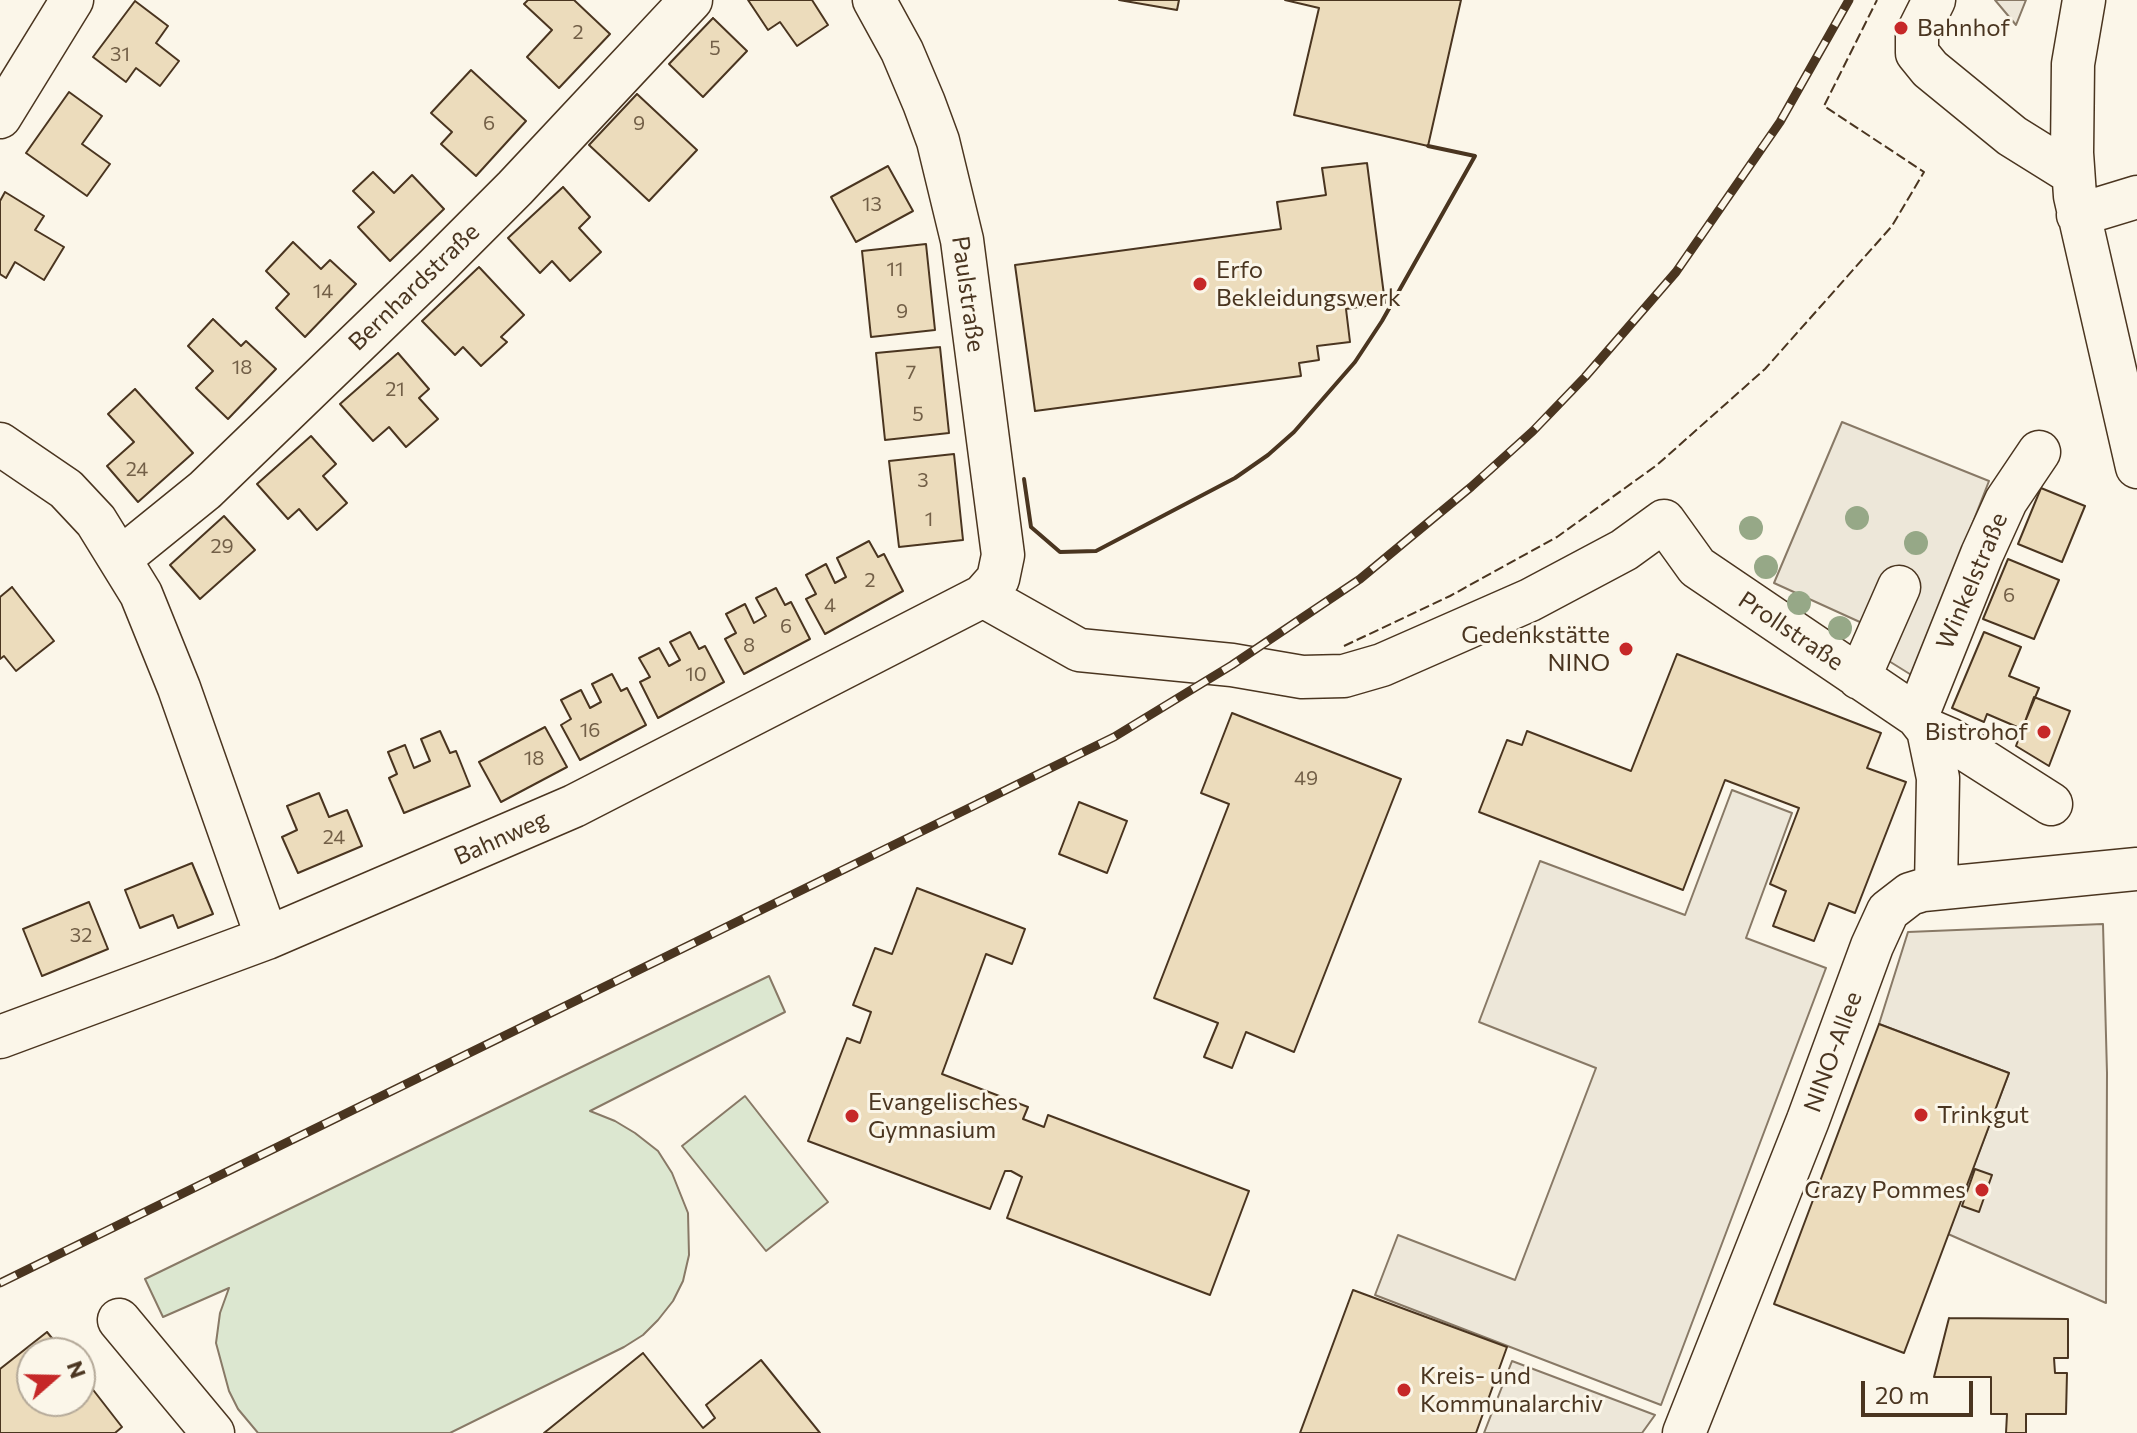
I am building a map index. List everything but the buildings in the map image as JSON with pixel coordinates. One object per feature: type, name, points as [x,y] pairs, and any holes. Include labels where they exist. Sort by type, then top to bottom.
[{"type":"street","points":[[0,117],[72,0]]},
{"type":"street","name":"Bernhardstraße","points":[[121,558],[205,490],[435,268],[515,188],[691,0]]},
{"type":"street","name":"Paulstraße","points":[[874,0],[902,51],[938,141],[962,240],[1003,555],[998,579],[983,596]]},
{"type":"street","points":[[1934,0],[1917,34],[1917,53],[1930,69],[2012,136],[2073,174]]},
{"type":"street","points":[[2084,0],[2073,64],[2073,174],[2078,215],[2137,467]]},
{"type":"street","points":[[2078,215],[2137,197]]},
{"type":"street","points":[[0,444],[66,489],[96,521],[141,594],[179,688],[267,938]]},
{"type":"street","name":"Winkelstraße","points":[[1922,723],[1994,527],[2006,501],[2039,452]]},
{"type":"street","name":"Prollstraße","points":[[983,596],[1079,650],[1232,665],[1302,677],[1344,676],[1382,665],[1530,600],[1614,556],[1664,521],[1697,567],[1922,723],[2051,804]]},
{"type":"street","points":[[1859,678],[1899,587]]},
{"type":"street","name":"Bahnweg","points":[[0,1037],[267,938],[574,806],[983,596]]},
{"type":"street","points":[[1922,723],[1938,778],[1936,888]]},
{"type":"street","name":"NINO-Allee","points":[[1684,1433],[1888,911],[1910,894],[1936,888],[2137,869]]},
{"type":"street","points":[[119,1320],[213,1433]]},
{"type":"green space","points":[[769,976],[785,1012],[590,1111],[615,1121],[658,1151],[672,1173],[688,1213],[689,1255],[683,1281],[658,1320],[643,1335],[624,1347],[450,1433],[258,1433],[238,1409],[229,1391],[216,1343],[220,1313],[229,1288],[163,1317],[145,1279]]},
{"type":"green space","points":[[745,1096],[828,1202],[766,1251],[682,1146]]},
{"type":"shaded area","points":[[1995,0],[2026,0],[2016,25]]},
{"type":"shaded area","points":[[1842,422],[1989,481],[1913,676],[1855,640],[1862,623],[1774,583]]},
{"type":"shaded area","points":[[1732,790],[1792,813],[1746,938],[1826,968],[1661,1405],[1375,1295],[1398,1235],[1515,1280],[1596,1068],[1479,1022],[1540,861],[1685,915]]},
{"type":"shaded area","points":[[2103,924],[2107,1073],[2106,1303],[1948,1234],[2009,1073],[1879,1024],[1908,932]]},
{"type":"shaded area","points":[[1512,1361],[1655,1415],[1642,1433],[1484,1433]]},
{"type":"railway","points":[[0,1283],[1114,737],[1232,665],[1360,579],[1533,431],[1585,377],[1676,272],[1780,122],[1849,0]]},
{"type":"fence","points":[[1344,646],[1450,596],[1557,537],[1657,465],[1765,369],[1892,226],[1924,172],[1824,106],[1877,0]]},
{"type":"wall","points":[[1024,479],[1031,527],[1060,552],[1096,551],[1235,478],[1268,455],[1294,432],[1355,362],[1382,321],[1475,156],[1428,146]]},
{"type":"place","name":"Bahnhof","points":[[1901,28]]},
{"type":"place","name":"Erfo Bekleidungswerk","points":[[1200,284]]},
{"type":"place","name":"Gedenkstätte NINO","points":[[1626,649]]},
{"type":"place","name":"Bistrohof","points":[[2044,732]]},
{"type":"place","name":"Trinkgut","points":[[1921,1115]]},
{"type":"place","name":"Evangelisches Gymnasium","points":[[852,1116]]},
{"type":"place","name":"Crazy Pommes","points":[[1982,1190]]},
{"type":"place","name":"Kreis- und Kommunalarchiv","points":[[1404,1390]]}]
